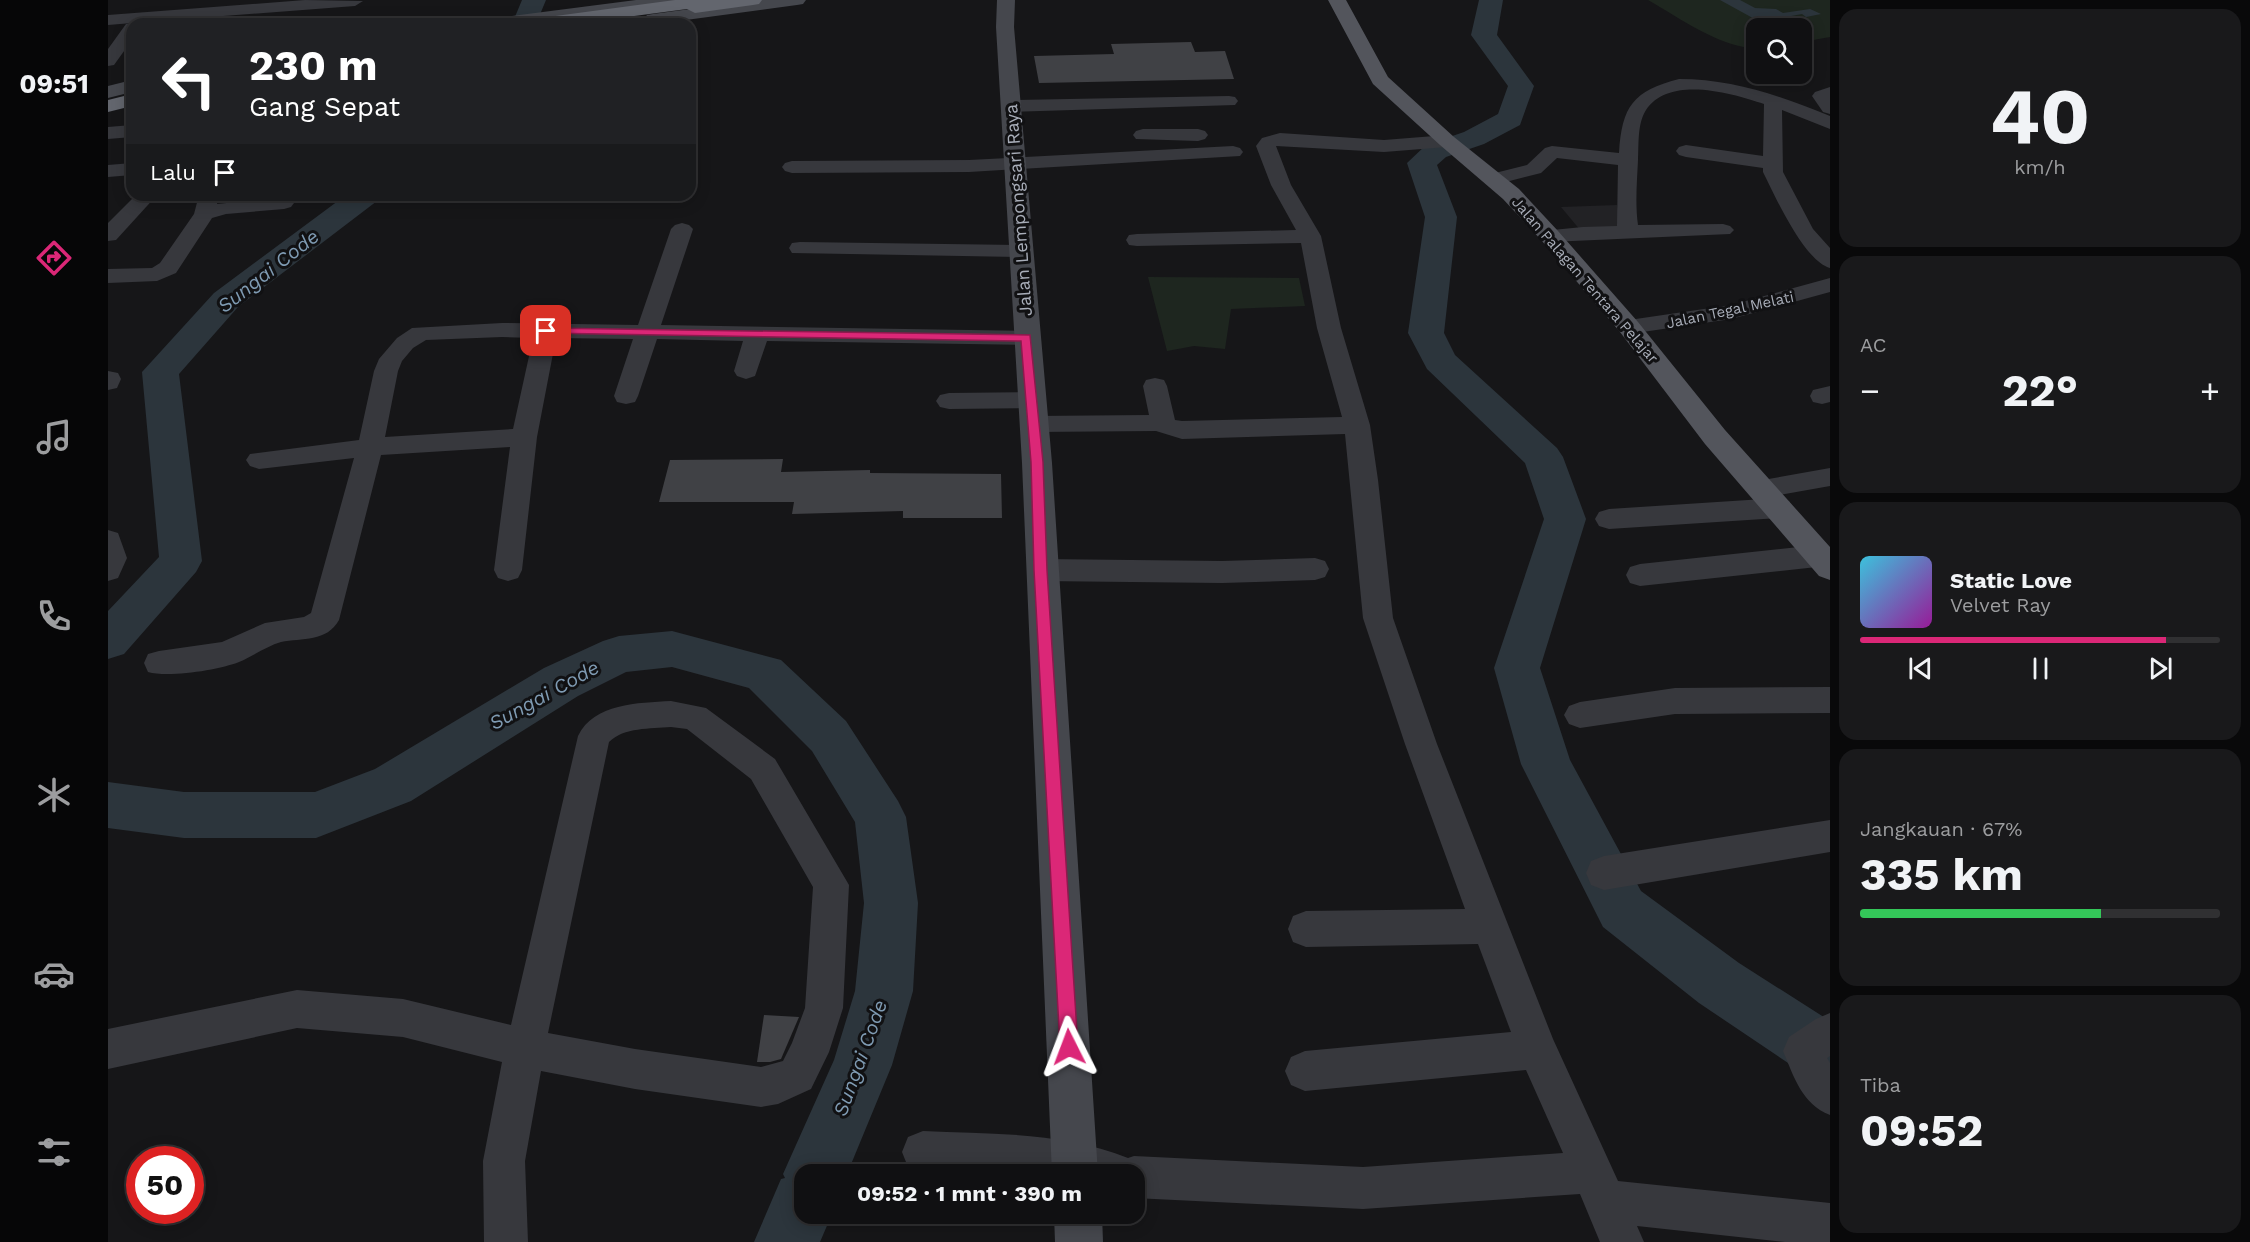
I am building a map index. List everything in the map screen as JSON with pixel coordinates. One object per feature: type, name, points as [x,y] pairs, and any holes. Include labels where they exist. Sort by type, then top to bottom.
[{"type":"highway","points":[[575,17],[715,0]]},
{"type":"highway","points":[[575,17],[753,0]]},
{"type":"highway","points":[[108,100],[126,96]]},
{"type":"highway","points":[[108,106],[126,103]]},
{"type":"main road","points":[[559,18],[678,0]]},
{"type":"main road","points":[[658,18],[797,0]]},
{"type":"main road","name":"Jalan Lempongsari Raya","points":[[1006,0],[1005,27],[1033,412],[1075,1164]]},
{"type":"main road","name":"Jalan Palagan Tentara Pelajar","points":[[1337,0],[1380,80],[1450,144],[1511,194],[1550,236],[1629,327],[1715,438],[1824,562]]},
{"type":"main road","points":[[108,92],[126,88]]},
{"type":"main road","points":[[108,110],[126,104]]},
{"type":"main road","points":[[1078,1224],[1079,1242]]},
{"type":"street","points":[[128,18],[135,0]]},
{"type":"street","points":[[165,18],[231,11],[275,3],[355,4]]},
{"type":"street","points":[[108,61],[126,24]]},
{"type":"street","points":[[1628,231],[1624,209],[1629,136],[1640,106],[1658,90],[1703,84],[1773,100],[1830,123]]},
{"type":"street","points":[[1830,92],[1821,96],[1830,108]]},
{"type":"street","points":[[1773,100],[1773,163],[1776,181],[1804,231],[1830,261]]},
{"type":"street","points":[[1011,106],[1229,101]]},
{"type":"street","points":[[108,133],[126,132]]},
{"type":"street","points":[[1143,135],[1248,142],[1266,146],[1281,185],[1310,236],[1329,328],[1357,425],[1365,480],[1378,618],[1421,744],[1537,1049],[1622,1242]]},
{"type":"street","points":[[792,168],[1016,163],[1280,139],[1384,146],[1450,144]]},
{"type":"street","points":[[1686,150],[1773,163]]},
{"type":"street","points":[[1494,179],[1533,169],[1552,152],[1628,160]]},
{"type":"street","points":[[108,171],[126,170]]},
{"type":"street","points":[[108,236],[141,201]]},
{"type":"street","points":[[108,276],[158,274],[168,268],[207,204],[224,208],[284,203]]},
{"type":"street","points":[[626,396],[682,229]]},
{"type":"street","points":[[1550,236],[1628,231],[1723,230]]},
{"type":"street","points":[[1137,240],[1310,236]]},
{"type":"street","points":[[800,248],[1022,251]]},
{"type":"street","name":"Jalan Tegal Melati","points":[[1629,327],[1659,325],[1779,303],[1830,285]]},
{"type":"street","points":[[508,570],[524,437],[546,331]]},
{"type":"street","points":[[159,663],[226,654],[276,631],[308,628],[324,620],[370,447],[386,371],[391,359],[405,343],[420,333],[546,331],[757,336],[1027,338]]},
{"type":"street","points":[[746,371],[757,336]]},
{"type":"street","points":[[1155,386],[1163,423]]},
{"type":"street","points":[[950,401],[1033,412],[1163,423],[1182,430],[1357,425]]},
{"type":"street","points":[[259,460],[370,447],[524,437]]},
{"type":"street","points":[[1609,519],[1771,499],[1830,477]]},
{"type":"street","points":[[108,540],[113,558],[108,570]]},
{"type":"street","points":[[1640,575],[1824,562]]},
{"type":"street","points":[[1041,570],[1222,572],[1315,569]]},
{"type":"street","points":[[1580,715],[1675,701],[1830,700]]},
{"type":"street","points":[[108,1048],[297,1009],[403,1018],[525,1048],[761,1087],[778,1084],[797,1074],[810,1052],[824,1008],[831,885],[763,769],[695,717],[671,714],[639,716],[604,726],[594,736],[525,1048],[504,1161],[506,1242]]},
{"type":"street","points":[[1604,873],[1830,836]]},
{"type":"street","points":[[1306,929],[1490,926]]},
{"type":"street","points":[[1820,1039],[1816,1078],[1830,1095]]},
{"type":"street","points":[[1305,1071],[1537,1049]]},
{"type":"street","points":[[923,1152],[1050,1158],[1064,1164]]},
{"type":"street","points":[[1145,1178],[1363,1188],[1598,1187],[1830,1225]]},
{"type":"shaded area","points":[[1648,0],[1830,0],[1830,37],[1812,40],[1812,18],[1746,18],[1746,48],[1713,37]]},
{"type":"shaded area","points":[[1720,0],[1740,0],[1755,8],[1776,9],[1783,13],[1810,9],[1821,14],[1806,17],[1802,14],[1781,18],[1753,18]]},
{"type":"shaded area","points":[[1617,205],[1621,229],[1581,231],[1561,207]]},
{"type":"shaded area","points":[[1148,277],[1299,278],[1305,306],[1231,309],[1225,349],[1194,346],[1167,351]]},
{"type":"building","points":[[1191,42],[1195,52],[1225,51],[1234,79],[1039,83],[1034,56],[1114,54],[1111,44]]},
{"type":"building","points":[[783,459],[781,472],[870,470],[870,473],[1001,474],[1002,518],[903,518],[903,511],[792,514],[794,502],[659,502],[670,460]]},
{"type":"building","points":[[764,1015],[799,1017],[781,1059],[757,1062]]},
{"type":"waterway","name":"Sungai Code","points":[[526,18],[534,0]]},
{"type":"waterway","points":[[1491,0],[1484,35],[1521,86],[1510,119],[1474,138],[1436,151],[1422,163],[1441,217],[1426,333],[1440,361],[1543,457],[1565,519],[1517,668],[1546,764],[1622,909],[1719,983],[1830,1056]]},
{"type":"waterway","name":"Sungai Code","points":[[108,641],[181,561],[160,372],[226,300],[358,201]]},
{"type":"waterway","name":"Sungai Code","points":[[108,805],[184,815],[316,815],[393,785],[561,682],[619,654],[672,649],[764,673],[829,736],[880,817],[891,903],[884,991],[862,1065],[819,1164]]},
{"type":"waterway","name":"Sungai Code","points":[[787,1242],[795,1224]]},
{"type":"route","points":[[546,331],[757,336],[1027,338],[1037,462],[1041,570],[1069,1047]]}]
